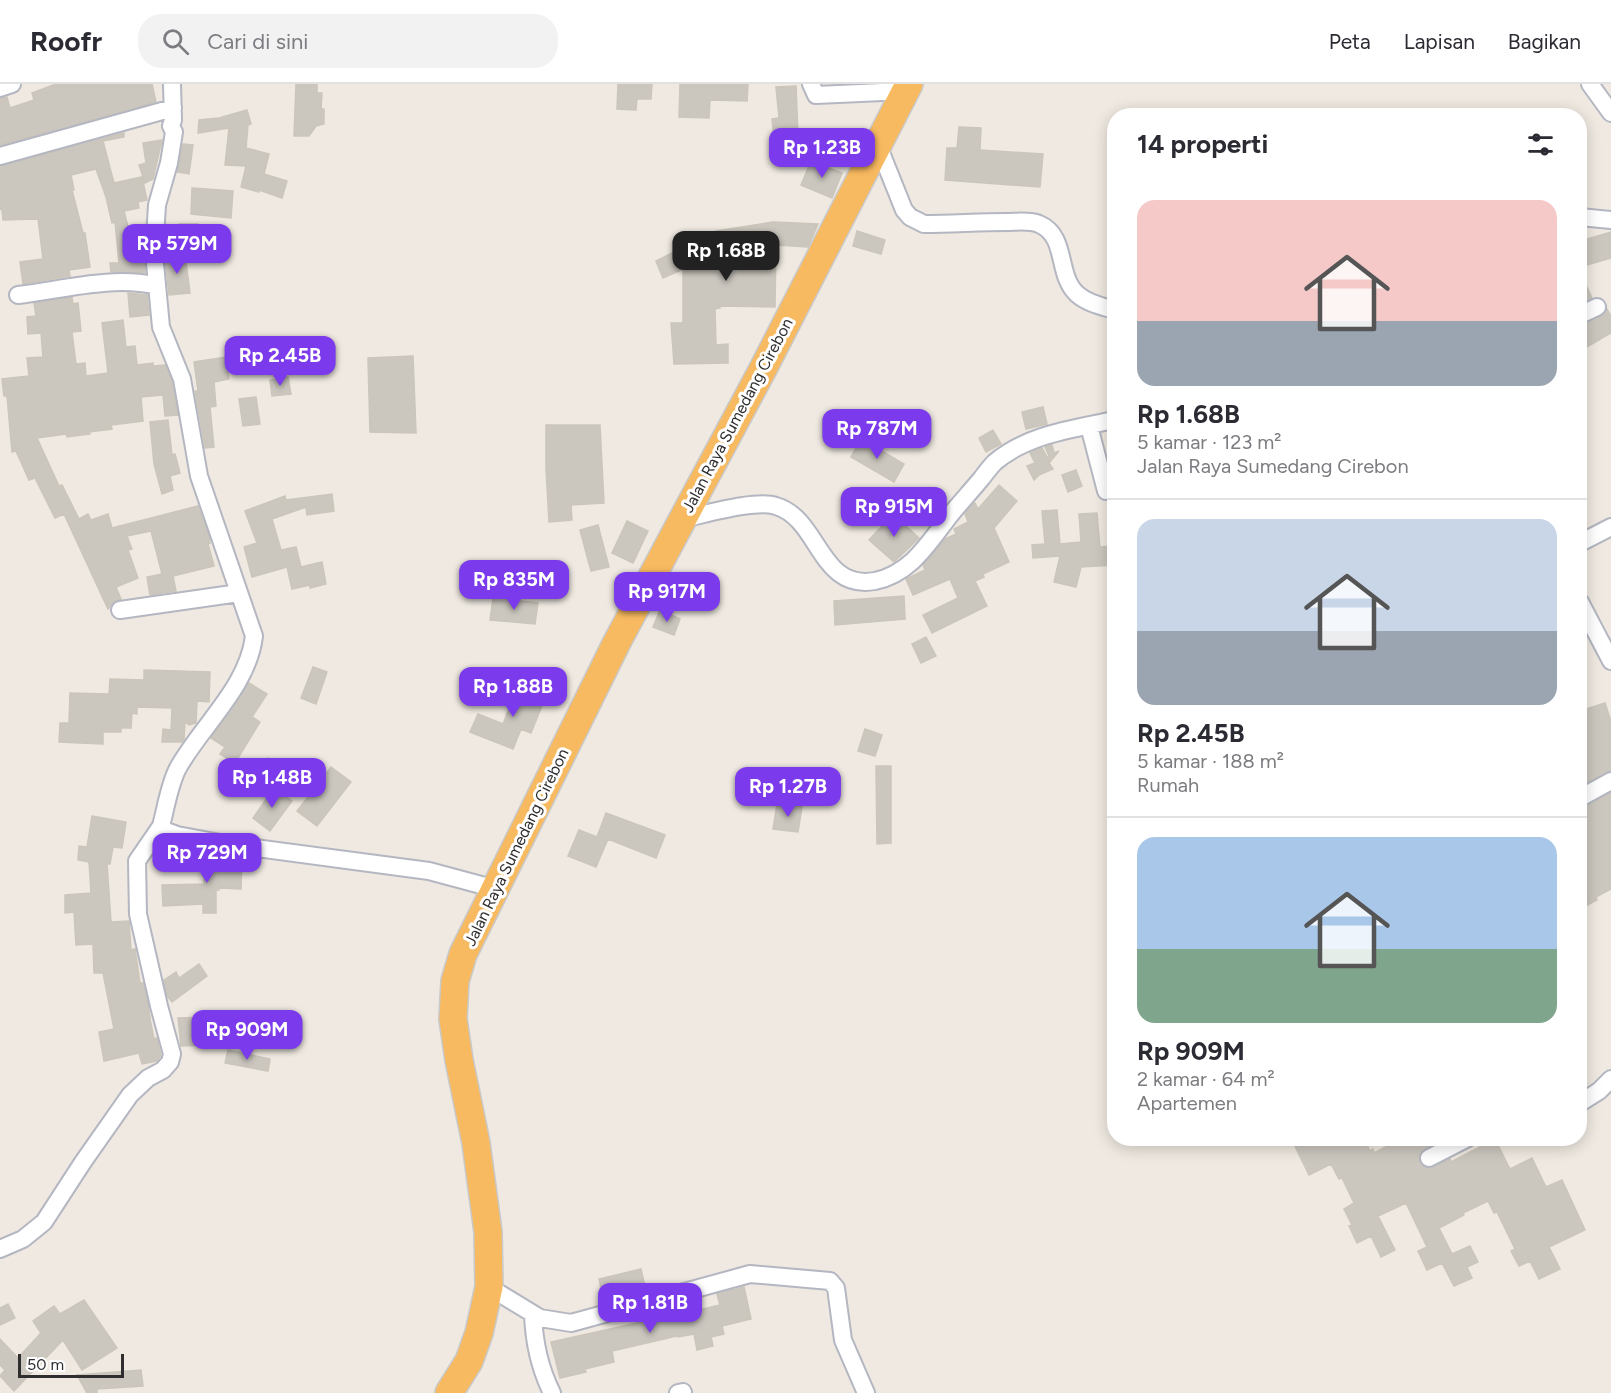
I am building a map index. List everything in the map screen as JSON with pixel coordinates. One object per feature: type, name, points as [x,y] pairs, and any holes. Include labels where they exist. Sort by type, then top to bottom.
[{"type":"highway","name":"Jalan Raya Sumedang Cirebon","points":[[449,1393],[469,1361],[479,1333],[489,1287],[488,1232],[476,1143],[453,1019],[455,981],[464,954],[617,642],[764,367],[907,88]]},
{"type":"street","points":[[0,88],[12,84]]},
{"type":"street","points":[[0,1249],[23,1239],[44,1222],[130,1095],[170,1062],[172,1054],[138,914],[137,861],[161,826],[177,770],[234,687],[253,646],[253,629],[198,476],[182,379],[161,327],[154,252],[157,205],[169,163],[174,132],[171,126],[172,84]]},
{"type":"street","points":[[811,84],[816,95],[907,88]]},
{"type":"street","points":[[1590,84],[1611,113]]},
{"type":"street","points":[[0,156],[173,108]]},
{"type":"street","points":[[878,145],[904,210],[910,218],[924,224],[1022,221],[1038,223],[1050,232],[1059,245],[1065,275],[1077,294],[1090,303],[1107,308]]},
{"type":"street","points":[[1587,218],[1611,220]]},
{"type":"street","points":[[18,295],[107,283],[133,282],[157,286]]},
{"type":"street","points":[[1587,312],[1597,308]]},
{"type":"street","points":[[682,519],[746,505],[776,505],[799,520],[822,556],[843,577],[854,581],[872,581],[903,570],[923,553],[995,462],[1023,444],[1107,422]]},
{"type":"street","points":[[1089,426],[1106,490]]},
{"type":"street","points":[[1587,539],[1611,527]]},
{"type":"street","points":[[120,610],[239,593]]},
{"type":"street","points":[[1587,615],[1611,661]]},
{"type":"street","points":[[1587,794],[1611,781]]},
{"type":"street","points":[[161,826],[166,831],[177,835],[429,871],[496,889]]},
{"type":"street","points":[[1587,1099],[1611,1079]]},
{"type":"street","points":[[1429,1158],[1452,1146]]},
{"type":"street","points":[[489,1287],[540,1318],[571,1323],[750,1274],[830,1281],[836,1288],[843,1340],[866,1393]]},
{"type":"street","points":[[533,1314],[534,1342],[539,1362],[552,1393]]},
{"type":"building","points":[[56,84],[152,84],[156,102],[0,145],[0,98],[7,97],[10,108],[34,100],[32,93]]},
{"type":"building","points":[[296,84],[317,84],[317,93],[322,93],[321,109],[324,109],[324,124],[316,126],[309,136],[294,136]]},
{"type":"building","points":[[618,84],[652,84],[651,99],[637,99],[636,110],[617,109]]},
{"type":"building","points":[[680,84],[748,84],[747,101],[710,100],[709,118],[679,117]]},
{"type":"building","points":[[796,86],[798,135],[774,138],[772,119],[779,118],[776,87]]},
{"type":"building","points":[[247,110],[251,124],[248,125],[246,148],[269,154],[264,174],[287,181],[282,198],[241,187],[246,166],[225,165],[229,128],[198,133],[199,120],[219,118]]},
{"type":"building","points":[[959,127],[981,128],[980,150],[1043,154],[1040,187],[945,180],[947,148],[957,148]]},
{"type":"building","points":[[124,133],[124,137],[103,141],[114,183],[142,177],[147,200],[138,202],[139,208],[124,211],[130,234],[133,233],[136,258],[144,257],[145,273],[111,272],[110,263],[119,263],[115,222],[112,223],[96,169],[71,175],[74,190],[72,190],[83,233],[85,233],[90,267],[69,270],[70,276],[23,284],[20,262],[43,259],[38,219],[3,220],[0,209],[0,166]]},
{"type":"building","points":[[162,140],[153,179],[145,183],[139,165],[146,163],[143,143]]},
{"type":"building","points":[[183,144],[193,145],[189,174],[177,172]]},
{"type":"building","points":[[811,161],[842,173],[832,198],[801,185]]},
{"type":"building","points":[[192,188],[233,191],[231,218],[191,214]]},
{"type":"building","points":[[773,222],[818,224],[808,247],[776,245],[775,307],[720,306],[715,309],[716,345],[728,344],[728,363],[674,364],[671,323],[683,323],[683,269],[663,278],[656,261],[716,231]]},
{"type":"building","points":[[179,224],[198,224],[198,247],[179,247]]},
{"type":"building","points":[[857,231],[885,240],[881,254],[853,246]]},
{"type":"building","points":[[1611,232],[1611,258],[1587,265],[1587,239]]},
{"type":"building","points":[[185,254],[190,293],[169,295],[165,256]]},
{"type":"building","points":[[1587,287],[1592,298],[1587,300]]},
{"type":"building","points":[[128,293],[147,295],[149,315],[130,317]]},
{"type":"building","points":[[72,297],[73,304],[78,303],[81,331],[72,332],[76,364],[85,363],[86,376],[108,373],[102,323],[123,320],[126,347],[135,346],[137,365],[153,363],[153,366],[165,365],[172,382],[178,415],[165,416],[163,395],[141,397],[143,421],[111,425],[112,429],[89,432],[90,434],[67,437],[66,434],[37,438],[59,486],[62,485],[79,519],[88,514],[91,520],[108,514],[112,528],[198,506],[209,536],[210,543],[208,544],[214,566],[173,576],[176,591],[150,595],[147,577],[162,574],[151,531],[127,536],[132,549],[128,550],[138,578],[116,587],[121,599],[114,601],[108,609],[64,514],[55,518],[35,478],[29,480],[16,451],[12,452],[7,396],[4,396],[2,379],[29,376],[27,358],[43,357],[41,333],[28,334],[27,317],[36,316],[34,303]]},
{"type":"building","points":[[1607,309],[1611,316],[1611,333],[1587,347],[1587,322],[1601,316]]},
{"type":"building","points":[[413,356],[416,433],[370,432],[368,358]]},
{"type":"building","points":[[226,357],[229,379],[214,382],[216,406],[210,407],[214,447],[205,448],[195,391],[198,391],[194,362]]},
{"type":"building","points":[[288,377],[291,394],[272,396],[270,380]]},
{"type":"building","points":[[256,397],[260,424],[243,426],[239,399]]},
{"type":"building","points":[[1043,407],[1047,424],[1026,429],[1022,412]]},
{"type":"building","points":[[168,420],[172,455],[175,454],[180,473],[170,476],[173,490],[162,494],[154,464],[150,422]]},
{"type":"building","points":[[546,425],[600,425],[604,503],[571,505],[572,520],[549,522]]},
{"type":"building","points":[[993,430],[1001,444],[986,452],[979,438]]},
{"type":"building","points":[[861,439],[904,464],[894,482],[851,457]]},
{"type":"building","points":[[1052,445],[1054,453],[1059,451],[1049,463],[1053,469],[1039,475],[1034,480],[1027,466],[1035,463],[1030,453],[1042,448],[1047,457],[1049,456],[1045,447]]},
{"type":"building","points":[[1076,470],[1082,486],[1068,492],[1062,475]]},
{"type":"building","points":[[999,485],[1017,501],[994,528],[1009,562],[983,574],[984,577],[975,581],[987,606],[932,633],[923,615],[958,598],[950,579],[913,595],[906,579],[925,570],[923,565],[945,539],[956,534],[954,529],[968,522],[965,514],[973,504],[975,503],[978,509]]},
{"type":"building","points":[[332,494],[334,511],[307,515],[306,507],[272,519],[281,550],[296,547],[301,567],[322,562],[326,584],[292,589],[287,567],[252,577],[244,547],[257,543],[245,511],[285,496],[286,500]]},
{"type":"building","points":[[1057,510],[1060,544],[1081,542],[1079,514],[1097,513],[1100,547],[1107,546],[1107,565],[1081,567],[1076,587],[1054,582],[1060,556],[1033,558],[1032,545],[1045,544],[1042,511]]},
{"type":"building","points":[[893,514],[919,538],[894,562],[869,540]]},
{"type":"building","points":[[627,521],[648,531],[633,563],[612,553]]},
{"type":"building","points":[[598,525],[609,567],[591,571],[580,530]]},
{"type":"building","points":[[904,596],[905,619],[835,625],[834,601]]},
{"type":"building","points":[[493,598],[538,603],[535,624],[490,620]]},
{"type":"building","points":[[660,610],[680,619],[674,635],[653,627]]},
{"type":"building","points":[[926,637],[936,656],[921,663],[912,644]]},
{"type":"building","points":[[313,667],[327,672],[316,704],[301,698]]},
{"type":"building","points":[[144,670],[210,672],[209,702],[197,701],[196,723],[189,725],[185,722],[182,742],[162,742],[163,729],[171,730],[172,708],[137,707],[137,714],[132,713],[131,728],[121,728],[121,732],[103,732],[103,744],[59,742],[60,723],[69,723],[70,693],[109,694],[110,679],[144,680]]},
{"type":"building","points":[[249,683],[267,694],[252,717],[260,722],[235,763],[220,754],[225,747],[211,738]]},
{"type":"building","points":[[519,683],[547,693],[531,733],[521,729],[513,749],[470,732],[478,714],[503,724]]},
{"type":"building","points":[[1605,703],[1611,721],[1611,771],[1587,783],[1587,709]]},
{"type":"building","points":[[865,729],[882,735],[875,756],[858,751]]},
{"type":"building","points":[[268,758],[285,769],[274,786],[257,775]]},
{"type":"building","points":[[876,766],[891,766],[891,843],[877,844]]},
{"type":"building","points":[[331,767],[351,782],[317,826],[297,811]]},
{"type":"building","points":[[274,788],[292,801],[270,831],[253,818]]},
{"type":"building","points":[[1611,793],[1611,889],[1596,897],[1597,900],[1587,905],[1587,805]]},
{"type":"building","points":[[777,804],[802,807],[798,832],[773,829]]},
{"type":"building","points":[[606,813],[665,835],[656,858],[608,839],[596,867],[568,856],[579,830],[597,837]]},
{"type":"building","points":[[92,816],[126,822],[122,848],[113,847],[110,864],[107,864],[111,922],[129,921],[131,950],[135,949],[140,983],[143,983],[148,1004],[150,1018],[148,1019],[150,1019],[154,1039],[157,1038],[161,1055],[157,1061],[142,1064],[139,1053],[104,1061],[99,1032],[114,1029],[103,973],[94,973],[93,944],[76,945],[74,912],[65,913],[65,895],[91,893],[89,862],[78,860],[79,846],[87,847]]},
{"type":"building","points":[[204,853],[242,857],[241,889],[219,888],[216,890],[216,913],[203,913],[203,904],[163,906],[162,885],[204,884]]},
{"type":"building","points":[[199,964],[207,976],[172,1002],[167,996],[164,980],[176,972],[179,978]]},
{"type":"building","points":[[209,1017],[209,1020],[224,1019],[225,1026],[236,1026],[237,1044],[181,1046],[178,1018]]},
{"type":"building","points":[[228,1050],[270,1059],[268,1071],[225,1063]]},
{"type":"building","points":[[1295,1146],[1368,1146],[1370,1151],[1373,1149],[1374,1153],[1388,1146],[1431,1146],[1420,1153],[1420,1163],[1429,1168],[1450,1159],[1451,1162],[1482,1146],[1498,1146],[1510,1169],[1532,1158],[1546,1187],[1562,1180],[1585,1230],[1549,1247],[1560,1269],[1539,1279],[1530,1261],[1519,1266],[1511,1251],[1515,1249],[1497,1212],[1494,1213],[1488,1201],[1439,1228],[1452,1254],[1470,1246],[1478,1262],[1467,1267],[1472,1278],[1454,1286],[1442,1263],[1427,1270],[1418,1251],[1427,1247],[1406,1203],[1378,1216],[1395,1250],[1381,1257],[1371,1236],[1357,1243],[1344,1209],[1354,1203],[1342,1178],[1339,1179],[1331,1164],[1309,1175]]},
{"type":"building","points":[[641,1269],[646,1291],[604,1302],[599,1279]]},
{"type":"building","points":[[744,1287],[751,1319],[722,1326],[724,1334],[711,1337],[713,1346],[697,1350],[694,1334],[677,1336],[612,1351],[614,1362],[560,1378],[551,1342],[673,1315],[672,1312],[685,1308],[686,1313],[720,1305],[717,1294]]},
{"type":"building","points":[[84,1300],[117,1348],[82,1370],[63,1340],[14,1391],[0,1376],[5,1370],[0,1365],[0,1339],[18,1358],[41,1333],[33,1321],[54,1306],[60,1314]]},
{"type":"building","points":[[8,1304],[15,1318],[0,1325],[0,1308]]},
{"type":"building","points":[[141,1370],[143,1386],[97,1389],[97,1393],[87,1393],[77,1375]]}]
